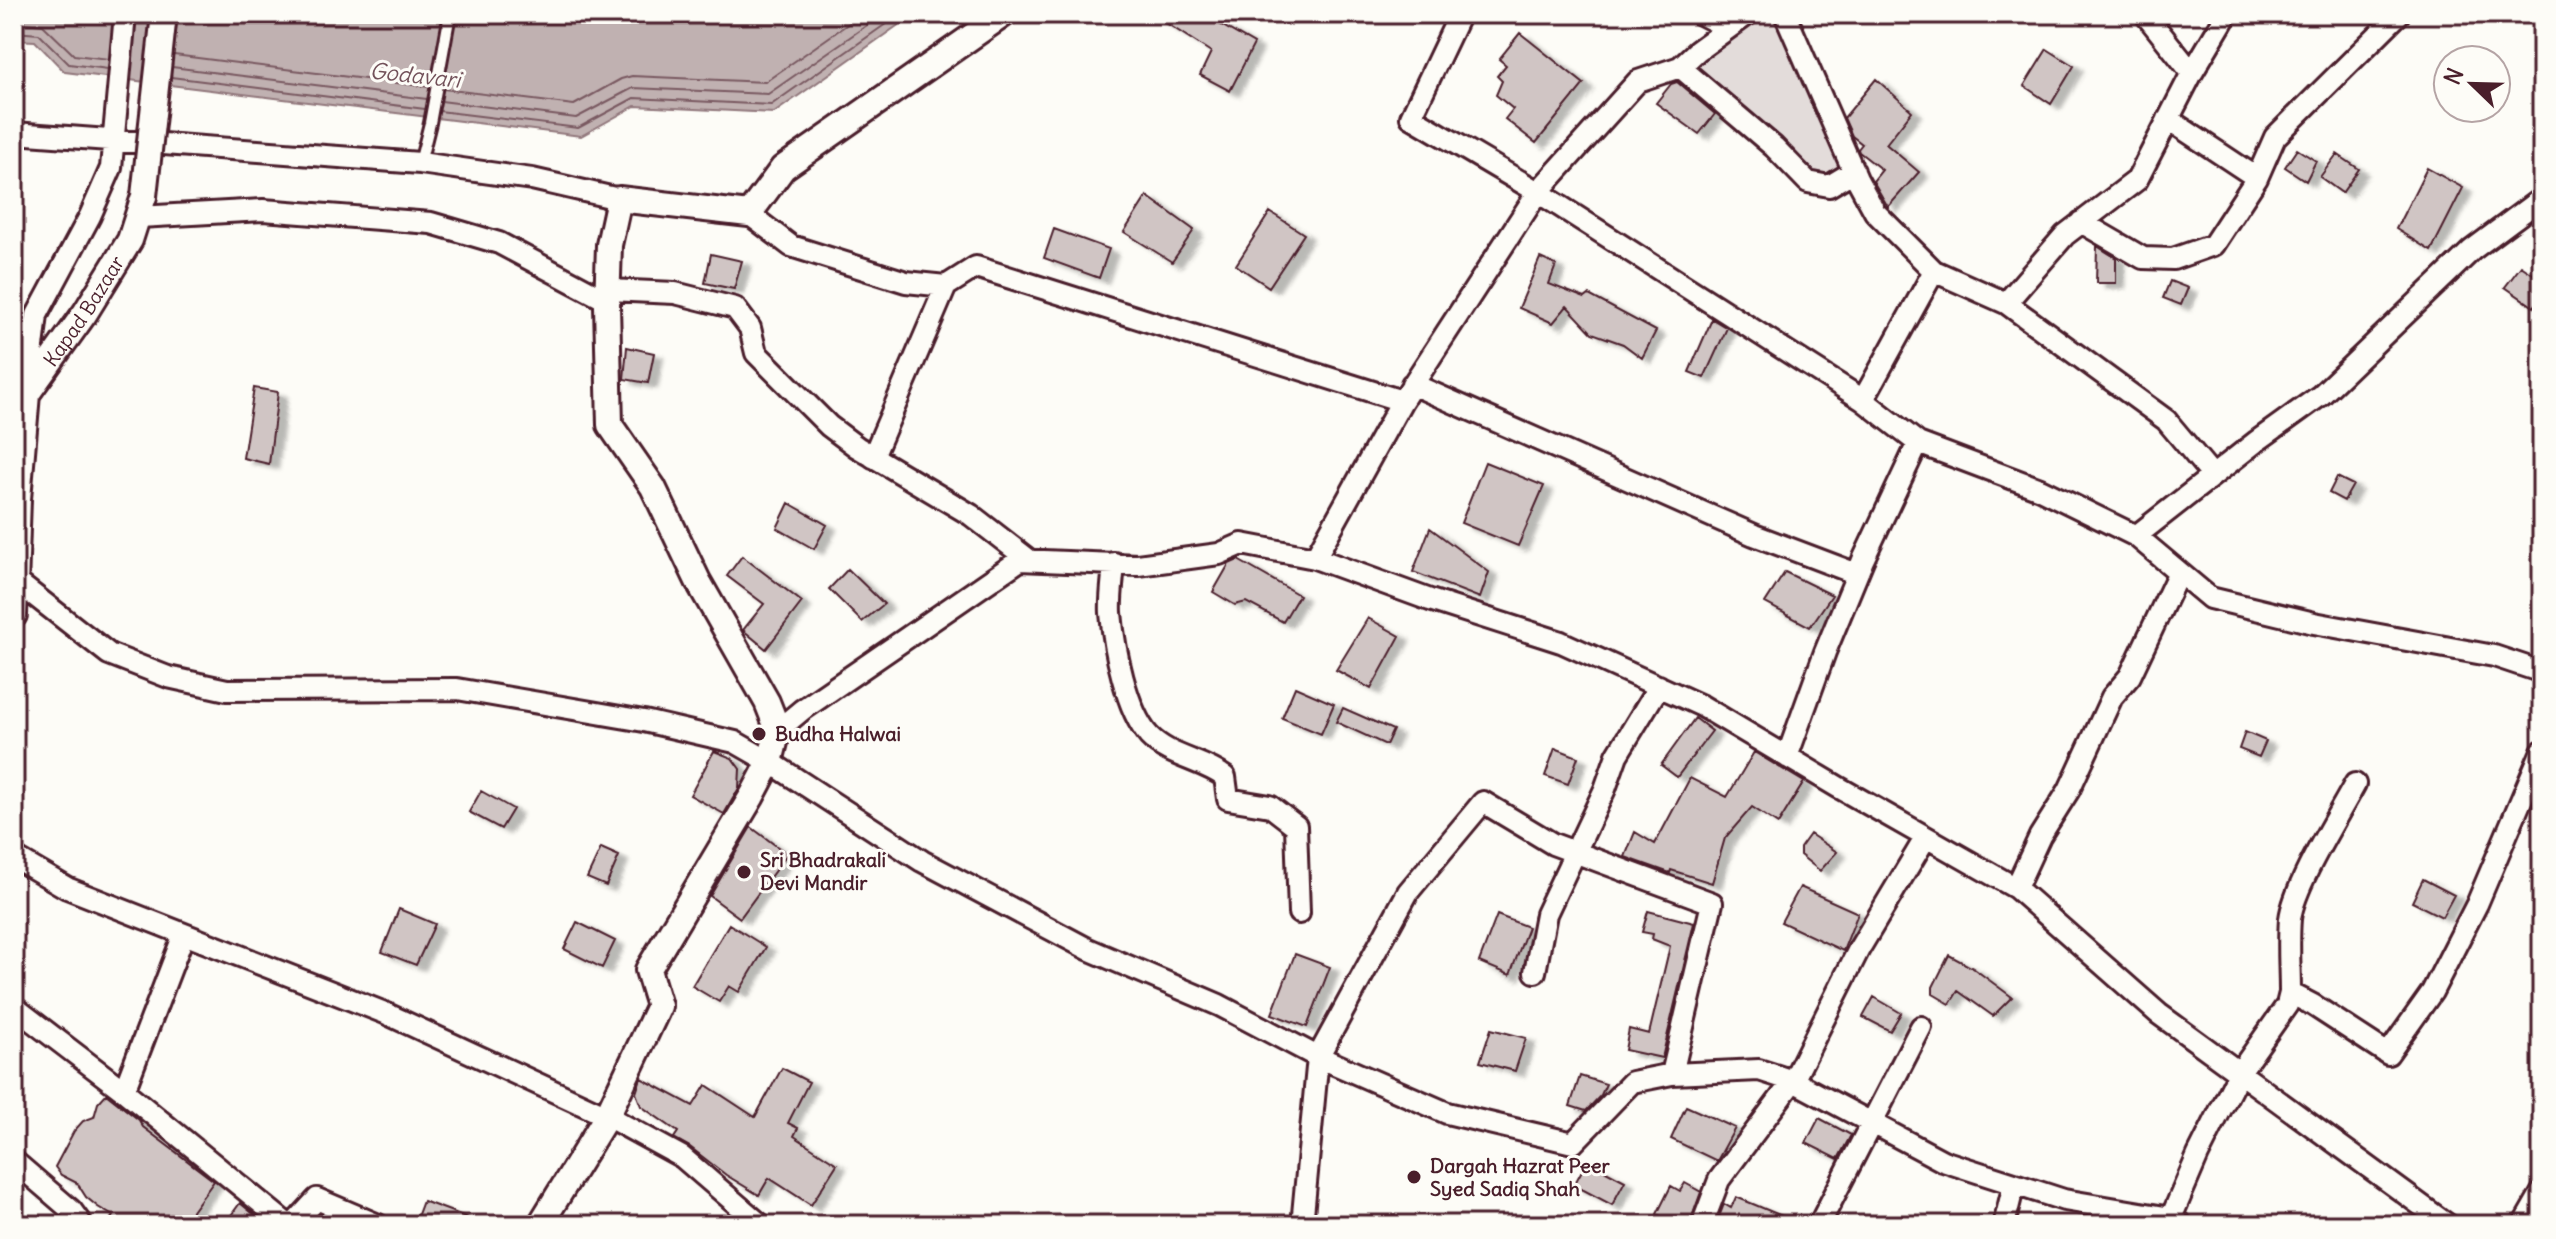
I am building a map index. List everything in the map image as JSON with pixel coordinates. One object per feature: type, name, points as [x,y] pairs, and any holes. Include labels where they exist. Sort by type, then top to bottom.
[{"type":"street","points":[[14,615],[18,499],[37,315],[90,216],[111,168],[125,14]]},
{"type":"street","name":"Kapad Bazaar","points":[[27,394],[85,313],[130,240],[141,206],[164,14]]},
{"type":"street","points":[[749,214],[783,168],[1004,14]]},
{"type":"street","points":[[1460,14],[1411,117],[1538,192],[1863,400],[1918,443],[2040,489],[2136,536],[2210,598],[2314,623],[2494,656],[2542,672]]},
{"type":"street","points":[[1701,14],[1728,28]]},
{"type":"street","points":[[1315,558],[1407,392],[1538,192],[1638,81],[1680,67],[1748,14]]},
{"type":"street","points":[[1785,14],[1854,171],[1875,212],[1896,236],[1934,271],[2006,303],[2166,420],[2212,475]]},
{"type":"street","points":[[2145,14],[2192,73]]},
{"type":"street","points":[[2006,303],[2065,235],[2137,180],[2192,73],[2227,14]]},
{"type":"street","points":[[2081,222],[2143,258],[2173,259],[2213,245],[2257,178],[2275,137],[2399,14]]},
{"type":"street","points":[[1680,67],[1774,147],[1808,182],[1829,186],[1854,171]]},
{"type":"street","points":[[2168,119],[2257,178]]},
{"type":"street","points":[[14,133],[420,163],[532,179],[619,199],[749,214],[791,246],[906,282],[946,286]]},
{"type":"street","points":[[2136,536],[2212,475],[2321,395],[2472,250],[2542,198]]},
{"type":"street","points":[[540,1225],[607,1116],[659,1006],[648,970],[770,762],[778,730],[767,702],[698,581],[653,487],[610,425],[609,245],[619,199]]},
{"type":"street","points":[[141,206],[263,210],[431,223],[499,243],[609,296],[675,293],[735,308],[750,328],[756,353],[829,426],[873,457],[971,515],[1029,560]]},
{"type":"street","points":[[873,457],[946,286],[976,267],[1407,392],[1754,535],[1857,574]]},
{"type":"street","points":[[1863,400],[1934,271]]},
{"type":"street","points":[[1787,757],[1857,574],[1918,443]]},
{"type":"street","points":[[778,730],[802,710],[1020,560],[1138,565],[1219,554],[1242,544],[1315,558],[1430,600],[1561,642],[1702,706],[2016,888],[2159,1014],[2448,1225]]},
{"type":"street","points":[[1114,563],[1111,611],[1120,663],[1132,706],[1149,736],[1170,751],[1209,765],[1225,777],[1228,799],[1270,806],[1296,826],[1299,913]]},
{"type":"street","points":[[2016,888],[2040,836],[2069,790],[2112,697],[2130,676],[2179,572]]},
{"type":"street","points":[[16,581],[109,654],[168,677],[227,690],[457,689],[644,721],[735,742],[922,861],[1088,949],[1219,1005],[1318,1057],[1447,1113],[1573,1143],[1632,1082],[1672,1074],[1759,1070],[1793,1081],[1943,1161],[2064,1200],[2163,1221],[2239,1073],[2287,1005],[2293,906],[2355,784]]},
{"type":"street","points":[[1535,972],[1546,914],[1605,789],[1617,755],[1659,686]]},
{"type":"street","points":[[2290,993],[2388,1054],[2432,992],[2477,904],[2542,751]]},
{"type":"street","points":[[1302,1225],[1318,1057],[1408,892],[1483,802],[1553,844],[1712,903],[1672,1074]]},
{"type":"street","points":[[1702,1225],[1719,1180],[1793,1081],[1859,949],[1926,837]]},
{"type":"street","points":[[14,857],[67,888],[385,1013],[607,1116],[682,1157],[761,1225]]},
{"type":"street","points":[[124,1091],[184,934]]},
{"type":"street","points":[[14,1007],[290,1225],[317,1199],[378,1225]]},
{"type":"street","points":[[1819,1225],[1921,1027]]},
{"type":"street","points":[[14,1161],[71,1210],[82,1225]]},
{"type":"street","points":[[2004,1225],[2014,1184]]},
{"type":"street","points":[[2523,1225],[2542,1192]]},
{"type":"lane","points":[[420,163],[450,14]]},
{"type":"shaded area","points":[[1757,14],[1778,14],[1847,167],[1829,180],[1808,174],[1689,67]]},
{"type":"water","name":"Godavari","points":[[14,14],[914,14],[774,113],[635,106],[581,136],[65,72],[35,41],[14,40]]},
{"type":"building","points":[[1152,14],[1202,14],[1254,44],[1230,91],[1200,75],[1211,52]]},
{"type":"building","points":[[1520,33],[1584,84],[1536,143],[1505,119],[1513,109],[1496,95],[1502,81],[1497,76],[1506,65],[1499,59]]},
{"type":"building","points":[[2047,49],[2074,66],[2051,104],[2024,86]]},
{"type":"building","points":[[1876,79],[1912,111],[1886,144],[1919,172],[1888,207],[1873,181],[1882,170],[1859,152],[1862,144],[1852,136],[1844,118]]},
{"type":"building","points":[[1677,82],[1715,114],[1699,134],[1656,103],[1671,84]]},
{"type":"building","points":[[2297,149],[2316,161],[2306,181],[2285,167]]},
{"type":"building","points":[[2337,154],[2359,169],[2342,193],[2320,177]]},
{"type":"building","points":[[2427,168],[2463,188],[2431,251],[2396,229]]},
{"type":"building","points":[[1147,196],[1194,230],[1172,262],[1124,232]]},
{"type":"building","points":[[1270,212],[1304,234],[1269,287],[1236,265]]},
{"type":"building","points":[[1054,229],[1109,249],[1099,278],[1044,258]]},
{"type":"building","points":[[2097,246],[2116,258],[2116,283],[2096,283]]},
{"type":"building","points":[[711,254],[742,261],[734,289],[705,283]]},
{"type":"building","points":[[1540,258],[1556,265],[1549,284],[1585,298],[1589,295],[1656,331],[1642,358],[1623,344],[1592,333],[1567,306],[1553,323],[1519,308]]},
{"type":"building","points":[[2521,266],[2542,280],[2542,296],[2534,307],[2505,287]]},
{"type":"building","points":[[2170,281],[2188,288],[2181,305],[2163,298]]},
{"type":"building","points":[[1712,319],[1727,328],[1704,378],[1689,372]]},
{"type":"building","points":[[627,347],[654,353],[648,383],[624,379]]},
{"type":"building","points":[[254,388],[278,392],[269,464],[243,458]]},
{"type":"building","points":[[1485,462],[1544,486],[1518,546],[1461,523]]},
{"type":"building","points":[[2337,477],[2353,485],[2344,501],[2329,493]]},
{"type":"building","points":[[789,503],[827,525],[814,549],[777,528]]},
{"type":"building","points":[[1430,528],[1489,572],[1480,598],[1413,572]]},
{"type":"building","points":[[742,556],[802,602],[766,649],[743,630],[764,604],[727,576]]},
{"type":"building","points":[[1238,560],[1299,595],[1283,622],[1246,602],[1235,605],[1213,592],[1229,564]]},
{"type":"building","points":[[848,569],[884,604],[862,622],[829,589]]},
{"type":"building","points":[[1785,572],[1832,595],[1810,627],[1765,603]]},
{"type":"building","points":[[1368,618],[1400,636],[1371,689],[1336,670]]},
{"type":"building","points":[[1295,687],[1334,704],[1321,734],[1282,718]]},
{"type":"building","points":[[1343,708],[1393,730],[1386,745],[1336,722]]},
{"type":"building","points":[[1695,718],[1712,731],[1677,777],[1661,765]]},
{"type":"building","points":[[2245,732],[2266,741],[2259,757],[2239,749]]},
{"type":"building","points":[[1555,748],[1578,757],[1568,784],[1545,776]]},
{"type":"building","points":[[714,751],[732,758],[740,769],[739,788],[724,814],[690,795]]},
{"type":"building","points":[[1754,752],[1804,782],[1778,824],[1752,807],[1725,838],[1712,883],[1671,870],[1670,873],[1625,857],[1635,832],[1655,844],[1690,778],[1727,797]]},
{"type":"building","points":[[481,791],[513,809],[501,829],[469,812]]},
{"type":"building","name":"Sri Bhadrakali Devi Mandir","points":[[751,827],[787,854],[740,918],[710,896]]},
{"type":"building","points":[[1810,834],[1837,852],[1820,871],[1800,855],[1800,848]]},
{"type":"building","points":[[601,848],[619,856],[606,886],[587,878]]},
{"type":"building","points":[[2423,879],[2454,895],[2442,917],[2412,902]]},
{"type":"building","points":[[1800,887],[1858,913],[1843,951],[1781,922]]},
{"type":"building","points":[[399,909],[435,924],[416,965],[382,952]]},
{"type":"building","points":[[1648,911],[1694,923],[1662,1058],[1625,1050],[1629,1029],[1649,1034],[1670,946],[1652,939],[1653,934],[1642,932]]},
{"type":"building","points":[[1497,915],[1528,927],[1510,975],[1479,962]]},
{"type":"building","points":[[577,922],[615,941],[602,968],[564,949]]},
{"type":"building","points":[[729,924],[766,947],[739,992],[729,986],[719,1002],[692,986]]},
{"type":"building","points":[[1295,954],[1330,967],[1307,1027],[1272,1014]]},
{"type":"building","points":[[1949,955],[1973,968],[2012,997],[1993,1016],[1958,991],[1950,1004],[1933,994],[1933,987]]},
{"type":"building","points":[[1874,997],[1901,1013],[1890,1031],[1863,1017]]},
{"type":"building","points":[[1491,1029],[1526,1038],[1515,1071],[1480,1062]]},
{"type":"building","points":[[782,1068],[809,1082],[788,1123],[798,1128],[794,1136],[837,1164],[811,1205],[769,1178],[759,1195],[726,1175],[674,1138],[678,1132],[641,1106],[636,1093],[641,1078],[693,1106],[706,1085],[755,1117]]},
{"type":"building","points":[[1580,1076],[1606,1084],[1601,1095],[1586,1111],[1570,1106]]},
{"type":"building","points":[[106,1094],[139,1120],[143,1127],[214,1181],[182,1225],[106,1225],[113,1216],[86,1197],[77,1183],[61,1175],[55,1167],[74,1131],[83,1121],[94,1117],[98,1103]]},
{"type":"building","points":[[1686,1106],[1735,1128],[1717,1161],[1671,1139]]},
{"type":"building","points":[[1819,1118],[1851,1135],[1838,1159],[1806,1143]]},
{"type":"building","points":[[1587,1161],[1625,1181],[1612,1205],[1574,1185]]},
{"type":"building","points":[[1685,1183],[1701,1192],[1689,1225],[1665,1225],[1666,1219],[1657,1214],[1671,1186],[1680,1191]]},
{"type":"building","points":[[1736,1197],[1804,1225],[1716,1225],[1724,1204],[1731,1208]]},
{"type":"building","points":[[423,1201],[482,1223],[482,1225],[414,1225]]},
{"type":"building","points":[[240,1203],[267,1225],[224,1225]]},
{"type":"place","name":"Budha Halwai","points":[[759,734]]},
{"type":"place","name":"Sri Bhadrakali Devi Mandir","points":[[744,872]]},
{"type":"place","name":"Dargah Hazrat Peer Syed Sadiq Shah","points":[[1414,1177]]}]
